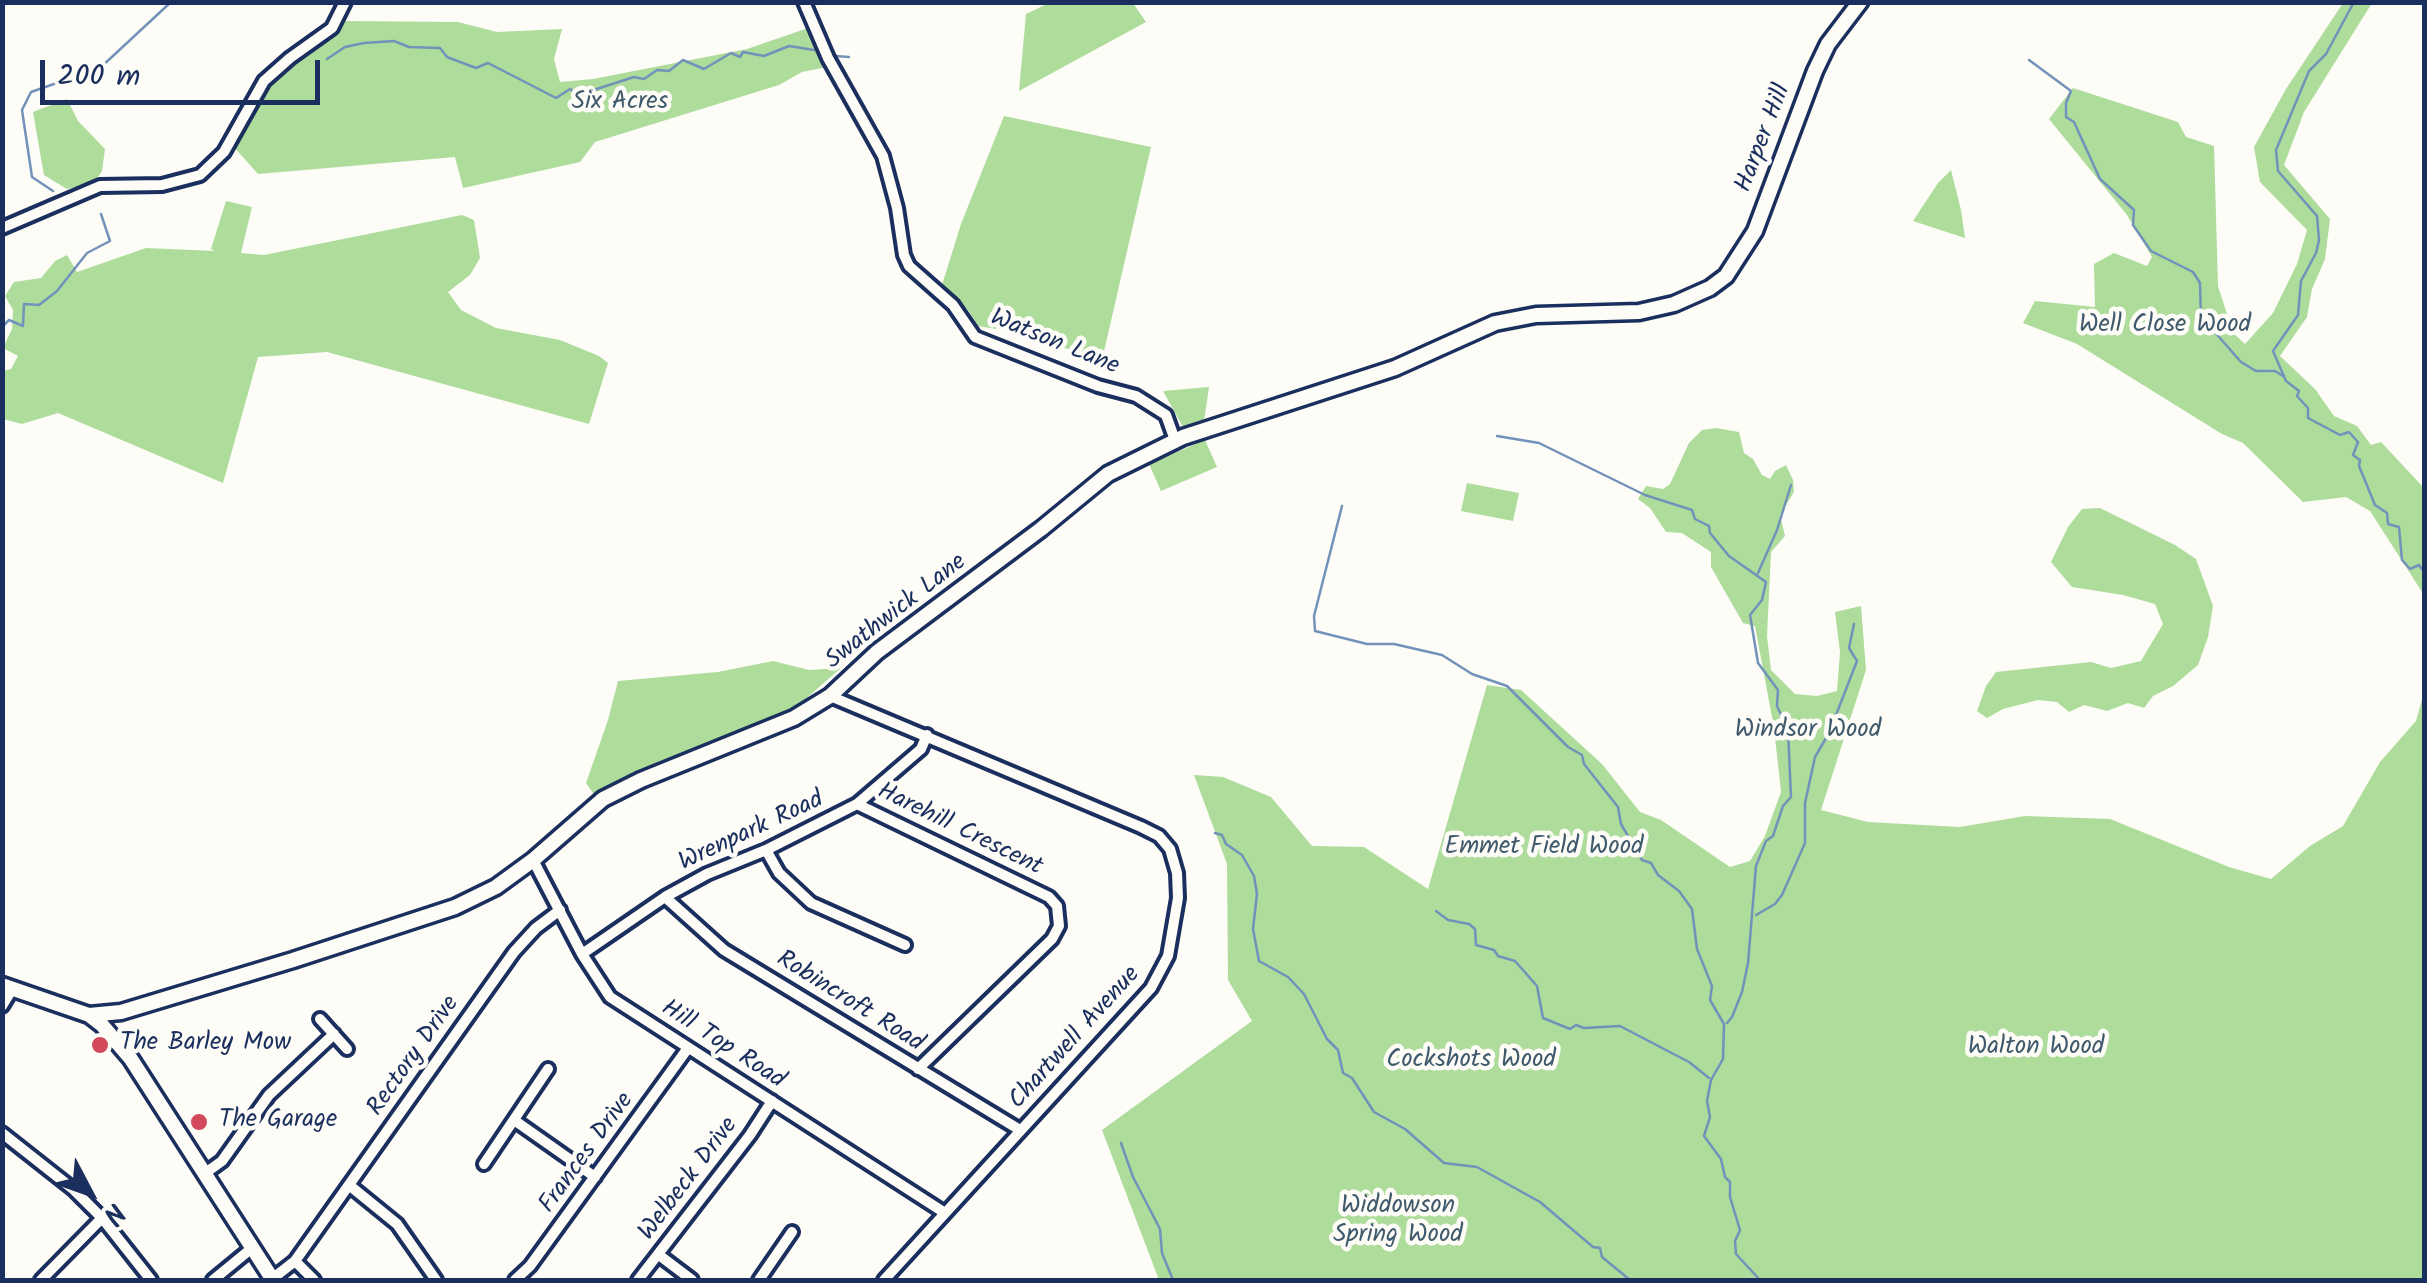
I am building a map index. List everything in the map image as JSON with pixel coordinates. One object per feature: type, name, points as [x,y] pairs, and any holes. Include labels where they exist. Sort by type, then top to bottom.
[{"type":"street","points":[[2,228],[100,186],[162,185],[200,176],[224,152],[264,82],[332,28],[345,2]]},
{"type":"street","name":"Watson Lane","points":[[804,2],[828,58],[883,156],[909,266],[953,305],[975,337],[1098,386],[1136,396],[1166,415],[1175,440]]},
{"type":"street","name":"Harper Hill","points":[[1710,288],[1726,276],[1755,231],[1815,71],[1828,44],[1860,2]]},
{"type":"street","name":"Swathwick Lane","points":[[88,1015],[122,1012],[456,907],[496,886],[533,860],[603,799],[794,718],[830,696],[877,652],[1041,530],[1108,474],[1175,440],[1395,368],[1494,324],[1536,315],[1638,312],[1674,304],[1710,288]]},
{"type":"street","name":"Chartwell Avenue","points":[[830,696],[1159,836],[1170,850],[1177,872],[1174,930],[1162,970],[1092,1057],[884,1280]]},
{"type":"street","name":"Wrenpark Road","points":[[582,954],[665,897],[707,874],[766,850],[857,804],[922,748],[927,736]]},
{"type":"street","name":"Harehill Crescent","points":[[857,804],[1049,897],[1057,906],[1058,926],[1052,939],[918,1069]]},
{"type":"street","points":[[766,850],[778,873],[812,903],[905,945]]},
{"type":"street","name":"Hill Top Road","points":[[533,860],[582,954],[610,997],[945,1213]]},
{"type":"street","name":"Robincroft Road","points":[[665,897],[724,950],[1020,1130]]},
{"type":"street","name":"Rectory Drive","points":[[273,1280],[295,1262],[514,952],[560,910]]},
{"type":"street","points":[[2,1006],[8,986],[88,1015],[113,1036],[273,1280]]},
{"type":"street","points":[[113,1036],[122,1012]]},
{"type":"street","points":[[320,1019],[347,1049]]},
{"type":"street","points":[[204,1174],[222,1161],[268,1095],[334,1034]]},
{"type":"street","name":"Frances Drive","points":[[515,1280],[530,1266],[688,1048]]},
{"type":"street","points":[[484,1164],[548,1069]]},
{"type":"street","name":"Welbeck Drive","points":[[638,1280],[772,1102]]},
{"type":"street","points":[[514,1120],[595,1177]]},
{"type":"street","points":[[2,1132],[37,1157],[102,1218],[151,1280]]},
{"type":"street","points":[[349,1186],[397,1224],[436,1280]]},
{"type":"street","points":[[41,1280],[102,1218]]},
{"type":"street","points":[[759,1280],[792,1232]]},
{"type":"street","points":[[213,1280],[252,1248]]},
{"type":"street","points":[[659,1255],[692,1280]]},
{"type":"street","points":[[295,1262],[314,1280]]},
{"type":"green space","points":[[1049,3],[1133,3],[1146,22],[1019,91],[1026,14]]},
{"type":"green space","name":"Well Close Wood","points":[[2343,3],[2372,3],[2304,112],[2284,165],[2330,219],[2325,259],[2312,289],[2307,317],[2280,356],[2315,389],[2334,416],[2357,426],[2371,445],[2381,442],[2424,488],[2424,595],[2370,511],[2346,497],[2303,502],[2243,443],[2222,434],[2077,344],[2023,323],[2035,301],[2095,307],[2094,264],[2114,253],[2147,266],[2152,257],[2127,215],[2049,119],[2073,88],[2178,122],[2186,137],[2214,146],[2218,286],[2233,333],[2245,344],[2273,313],[2297,264],[2307,230],[2260,182],[2254,147],[2286,89]]},
{"type":"green space","name":"Six Acres","points":[[344,21],[458,22],[497,32],[562,29],[554,59],[560,82],[747,49],[808,28],[827,67],[595,142],[580,162],[463,188],[455,157],[258,174],[233,146],[272,80]]},
{"type":"green space","points":[[67,99],[78,121],[105,149],[102,171],[94,183],[67,189],[44,175],[33,112]]},
{"type":"green space","points":[[1004,116],[1151,147],[1102,360],[1015,332],[978,326],[968,310],[942,285],[961,224]]},
{"type":"green space","points":[[1951,170],[1961,210],[1965,238],[1913,221]]},
{"type":"green space","points":[[226,201],[252,207],[241,253],[264,255],[462,215],[474,220],[480,258],[470,275],[448,292],[461,310],[496,328],[560,340],[608,363],[589,424],[327,352],[258,357],[223,483],[58,413],[22,424],[3,419],[3,371],[11,369],[18,356],[3,348],[12,329],[13,310],[5,296],[14,282],[41,278],[55,261],[67,255],[77,272],[146,248],[215,251],[211,249]]},
{"type":"green space","points":[[1209,387],[1204,421],[1183,427],[1163,391]]},
{"type":"green space","points":[[1702,430],[1739,432],[1744,453],[1753,459],[1762,475],[1770,479],[1786,465],[1793,480],[1794,492],[1780,515],[1785,536],[1771,552],[1767,636],[1771,670],[1795,694],[1817,696],[1837,691],[1840,652],[1835,612],[1861,606],[1866,670],[1821,810],[1868,822],[1960,827],[2025,816],[2110,819],[2229,867],[2271,879],[2310,846],[2343,826],[2380,762],[2416,721],[2424,692],[2424,1280],[1159,1280],[1102,1130],[1252,1021],[1228,980],[1227,864],[1194,775],[1223,777],[1271,797],[1312,846],[1364,847],[1428,889],[1487,685],[1521,690],[1602,764],[1640,812],[1661,820],[1730,867],[1750,861],[1765,836],[1781,792],[1755,626],[1743,623],[1711,567],[1711,552],[1682,533],[1666,532],[1650,508],[1638,499],[1646,486],[1663,489],[1670,484],[1689,443]]},
{"type":"green space","points":[[1205,440],[1217,467],[1161,491],[1149,464]]},
{"type":"green space","points":[[1467,483],[1519,493],[1513,521],[1461,511]]},
{"type":"green space","points":[[2100,508],[2196,559],[2213,606],[2198,665],[2173,686],[2153,696],[2144,708],[2128,703],[2107,711],[2084,705],[2069,712],[2057,702],[2038,700],[2003,709],[1987,718],[1977,711],[1996,672],[2091,662],[2111,668],[2141,661],[2163,624],[2155,604],[2072,587],[2051,562],[2082,509]]},
{"type":"green space","points":[[773,661],[809,670],[841,668],[778,717],[639,772],[595,796],[586,783],[618,681],[718,672]]},
{"type":"waterway","points":[[53,191],[32,177],[22,110],[31,92],[100,68],[171,2]]},
{"type":"waterway","points":[[2354,2],[2326,54],[2309,71],[2276,150],[2278,171],[2317,216],[2319,240],[2301,281],[2298,315],[2273,351],[2286,381],[2299,391],[2297,396],[2308,408],[2308,418],[2340,435],[2349,432],[2358,442],[2353,455],[2360,460],[2375,505],[2387,513],[2388,524],[2399,527],[2402,560],[2410,569],[2419,565],[2424,572]]},
{"type":"waterway","points":[[327,59],[345,47],[364,43],[394,41],[409,47],[440,48],[447,57],[476,68],[488,63],[556,98],[570,89],[578,95],[634,77],[644,79],[657,70],[669,71],[683,60],[704,69],[731,53],[740,57],[743,52],[764,56],[789,46],[814,50]]},
{"type":"waterway","points":[[830,51],[835,56],[849,57]]},
{"type":"waterway","points":[[2029,60],[2071,91],[2066,117],[2074,122],[2100,179],[2134,210],[2133,225],[2151,251],[2193,272],[2200,283],[2201,321],[2241,362],[2256,371],[2275,371],[2283,376]]},
{"type":"waterway","points":[[2,327],[9,320],[23,326],[24,304],[39,305],[57,291],[87,253],[110,241],[101,214]]},
{"type":"waterway","points":[[1497,436],[1539,443],[1645,495],[1692,510],[1695,519],[1709,526],[1710,533],[1729,556],[1766,582],[1762,600],[1750,615],[1758,663],[1778,690],[1777,706],[1788,730],[1791,797],[1783,806],[1773,836],[1766,841],[1756,866],[1748,963],[1742,992],[1727,1023]]},
{"type":"waterway","points":[[1758,573],[1791,485]]},
{"type":"waterway","points":[[1342,506],[1314,616],[1315,631],[1367,644],[1394,644],[1442,655],[1472,674],[1507,686],[1568,747],[1582,755],[1584,764],[1618,807],[1621,824],[1642,860],[1651,863],[1692,909],[1697,949],[1712,986],[1710,1000],[1724,1024],[1723,1059],[1711,1080],[1707,1101],[1710,1117],[1704,1136],[1721,1159],[1730,1182],[1730,1197],[1740,1230],[1735,1241],[1736,1254],[1760,1280]]},
{"type":"waterway","points":[[1756,915],[1782,895],[1805,843],[1805,803],[1815,757],[1829,733],[1857,661],[1849,648],[1854,624]]},
{"type":"waterway","points":[[2423,782],[2424,786]]},
{"type":"waterway","points":[[1215,833],[1242,855],[1254,876],[1257,894],[1253,929],[1259,961],[1288,977],[1304,994],[1327,1039],[1338,1050],[1343,1073],[1352,1078],[1374,1112],[1405,1129],[1444,1163],[1477,1167],[1540,1202],[1593,1247],[1600,1248],[1602,1257],[1630,1280]]},
{"type":"waterway","points":[[1436,911],[1448,920],[1475,929],[1476,945],[1515,961],[1537,986],[1543,1018],[1570,1029],[1576,1025],[1620,1026],[1689,1062],[1709,1078]]},
{"type":"waterway","points":[[1121,1143],[1133,1177],[1160,1229],[1162,1253],[1173,1280]]},
{"type":"place","name":"The Barley Mow","points":[[100,1045]]},
{"type":"place","name":"The Garage","points":[[199,1122]]},
{"type":"park label","name":"Windsor Wood","points":[[1808,732]]},
{"type":"park label","name":"Emmet Field Wood","points":[[1544,849]]},
{"type":"park label","name":"Walton Wood","points":[[2036,1049]]},
{"type":"park label","name":"Cockshots Wood","points":[[1471,1062]]},
{"type":"park label","name":"Widdowson Spring Wood","points":[[1398,1222]]}]
